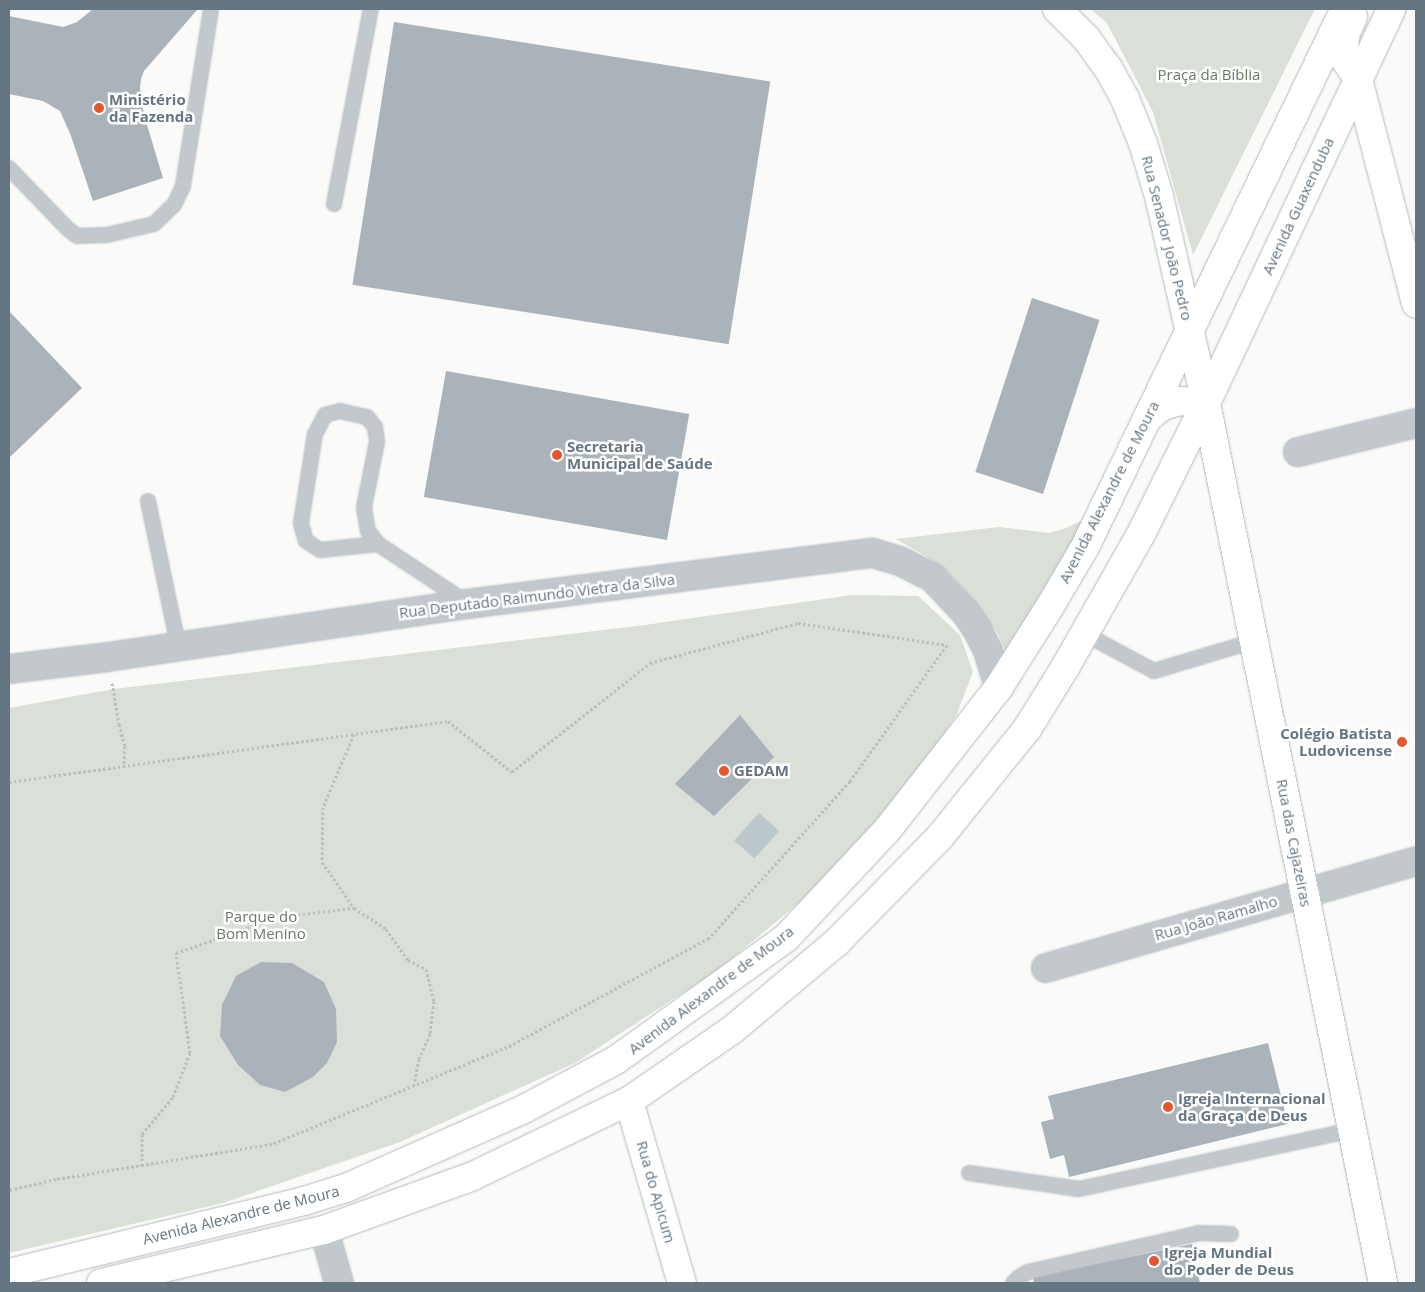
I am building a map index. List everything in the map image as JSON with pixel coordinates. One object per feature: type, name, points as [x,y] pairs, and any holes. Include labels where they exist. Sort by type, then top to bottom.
[{"type":"main road","name":"Rua Senador João Pedro","points":[[1057,9],[1086,38],[1108,68],[1140,134],[1159,196],[1206,402]]},
{"type":"main road","points":[[1190,332],[1345,9]]},
{"type":"main road","points":[[1357,9],[1346,32],[1344,46],[1346,61],[1358,79],[1416,304]]},
{"type":"main road","name":"Avenida Guaxenduba","points":[[1206,402],[1391,9]]},
{"type":"main road","name":"Avenida Alexandre de Moura","points":[[9,1273],[313,1198],[346,1188],[524,1110],[616,1060],[786,938],[887,830],[999,687],[1085,547],[1190,332]]},
{"type":"main road","points":[[101,1283],[324,1230],[430,1192],[515,1156],[629,1100],[732,1030],[837,942],[939,838],[1027,729],[1142,532],[1206,402],[1181,401],[1168,404],[1158,409],[1147,419]]},
{"type":"main road","name":"Rua das Cajazeiras","points":[[1206,402],[1383,1283]]},
{"type":"main road","name":"Rua do Apicum","points":[[682,1283],[624,1083],[629,1067],[743,986],[786,938]]},
{"type":"main road","points":[[515,1156],[528,1138],[532,1127],[529,1115],[524,1110]]},
{"type":"street","points":[[1298,452],[1416,422]]},
{"type":"street","name":"Rua Deputado Raimundo Vietra da Silva","points":[[9,669],[108,657],[468,604],[873,553],[900,561],[934,578],[966,613],[978,631],[988,651],[999,687]]},
{"type":"street","name":"Rua João Ramalho","points":[[1046,968],[1416,861]]},
{"type":"street","points":[[324,1230],[338,1283]]},
{"type":"lane","points":[[9,168],[68,229],[78,236],[107,235],[154,224],[174,205],[183,186],[211,9]]},
{"type":"lane","points":[[334,204],[371,9]]},
{"type":"lane","points":[[378,544],[320,550],[306,541],[301,523],[315,434],[325,415],[340,411],[367,417],[375,427],[377,442],[364,507],[368,531],[378,544],[468,604]]},
{"type":"lane","points":[[148,501],[178,646]]},
{"type":"lane","points":[[1084,634],[1154,671],[1254,641]]},
{"type":"lane","points":[[969,1173],[1079,1189],[1352,1130]]},
{"type":"lane","points":[[1013,1283],[1028,1272],[1199,1233],[1231,1234]]},
{"type":"path","points":[[9,782],[448,721],[512,772],[650,663],[798,623],[946,645],[850,781],[709,938],[507,1047],[272,1144],[56,1179],[9,1190]]},
{"type":"path","points":[[108,657],[119,724],[125,746],[124,766]]},
{"type":"path","points":[[354,734],[323,807],[322,862],[354,908],[386,929],[408,960],[426,969],[434,1001],[430,1034],[419,1059],[414,1086]]},
{"type":"path","points":[[142,1166],[142,1134],[173,1097],[190,1053],[176,953],[278,916],[354,908]]},
{"type":"green space","name":"Praça da Bíblia","points":[[1090,9],[1315,9],[1193,255],[1153,112],[1107,23]]},
{"type":"green space","points":[[1087,518],[1008,657],[997,632],[955,579],[932,560],[896,539],[999,527],[1049,533],[1066,528]]},
{"type":"green space","name":"Parque do Bom Menino","points":[[852,595],[918,596],[960,635],[973,672],[956,716],[901,798],[801,901],[718,970],[575,1063],[400,1142],[223,1203],[9,1253],[9,708],[114,689],[645,625]]},
{"type":"shaded area","points":[[759,813],[779,831],[754,859],[734,840]]},
{"type":"building","name":"Ministério da Fazenda","points":[[93,9],[197,10],[144,71],[141,79],[140,88],[144,115],[163,178],[93,201],[71,136],[60,111],[43,101],[9,94],[9,16],[63,27],[77,22]]},
{"type":"building","points":[[394,22],[770,82],[729,344],[352,285]]},
{"type":"building","points":[[1032,298],[1100,320],[1043,494],[975,472]]},
{"type":"building","points":[[9,311],[82,388],[9,458]]},
{"type":"building","name":"Secretaria Municipal de Saúde","points":[[446,371],[689,414],[667,540],[424,497]]},
{"type":"building","name":"GEDAM","points":[[740,715],[774,757],[714,816],[675,784]]},
{"type":"building","points":[[261,962],[292,963],[324,982],[336,1009],[337,1042],[327,1063],[313,1077],[285,1092],[260,1085],[238,1065],[220,1036],[222,1005],[236,976]]},
{"type":"building","name":"Igreja Internacional da Graça de Deus","points":[[1268,1043],[1288,1124],[1069,1177],[1064,1155],[1050,1159],[1041,1122],[1054,1119],[1048,1096]]},
{"type":"building","name":"Igreja Mundial do Poder de Deus","points":[[1192,1244],[1200,1283],[1034,1283],[1033,1277]]},
{"type":"place","name":"Ministério da Fazenda","points":[[99,108]]},
{"type":"place","name":"Secretaria Municipal de Saúde","points":[[557,455]]},
{"type":"place","name":"Colégio Batista Ludovicense","points":[[1402,742]]},
{"type":"place","name":"GEDAM","points":[[724,771]]},
{"type":"place","name":"Igreja Internacional da Graça de Deus","points":[[1168,1107]]},
{"type":"place","name":"Igreja Mundial do Poder de Deus","points":[[1154,1261]]}]
